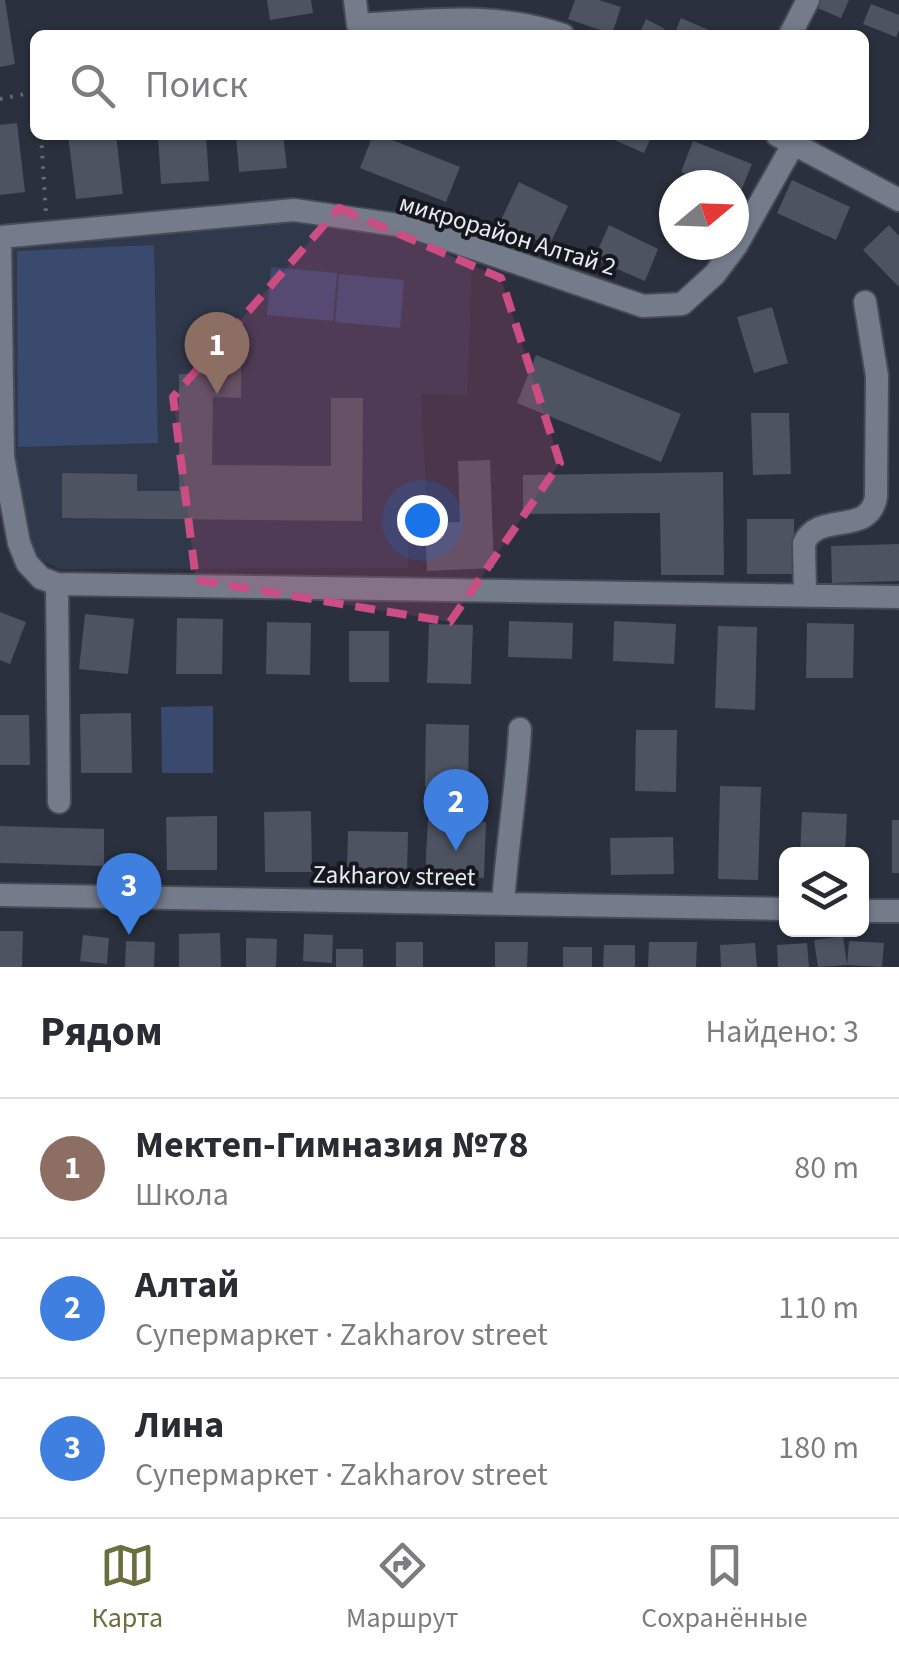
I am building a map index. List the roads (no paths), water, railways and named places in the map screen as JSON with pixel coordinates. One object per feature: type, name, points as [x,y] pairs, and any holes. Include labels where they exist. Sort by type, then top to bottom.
[{"type":"street","points":[[354,0],[358,25],[477,18],[549,30]]},
{"type":"street","points":[[793,30],[808,0]]},
{"type":"street","name":"микрорайон Алтай 2","points":[[0,237],[294,210],[412,227],[643,306],[682,304],[716,274],[736,246],[786,140]]},
{"type":"street","points":[[788,140],[899,200]]},
{"type":"street","points":[[0,237],[2,457],[20,543],[27,563],[42,578],[57,584],[899,597]]},
{"type":"street","points":[[804,595],[804,543],[808,535],[816,528],[867,516],[874,508],[888,414],[865,302]]},
{"type":"street","points":[[57,584],[58,802]]},
{"type":"street","points":[[503,904],[520,729]]},
{"type":"street","name":"Zakharov street","points":[[0,895],[779,909]]},
{"type":"street","points":[[869,910],[899,911]]},
{"type":"place","name":"Мектеп-Гимназия №78","points":[[217,394]]},
{"type":"place","name":"Алтай","points":[[456,851]]},
{"type":"place","name":"Лина","points":[[129,935]]}]
